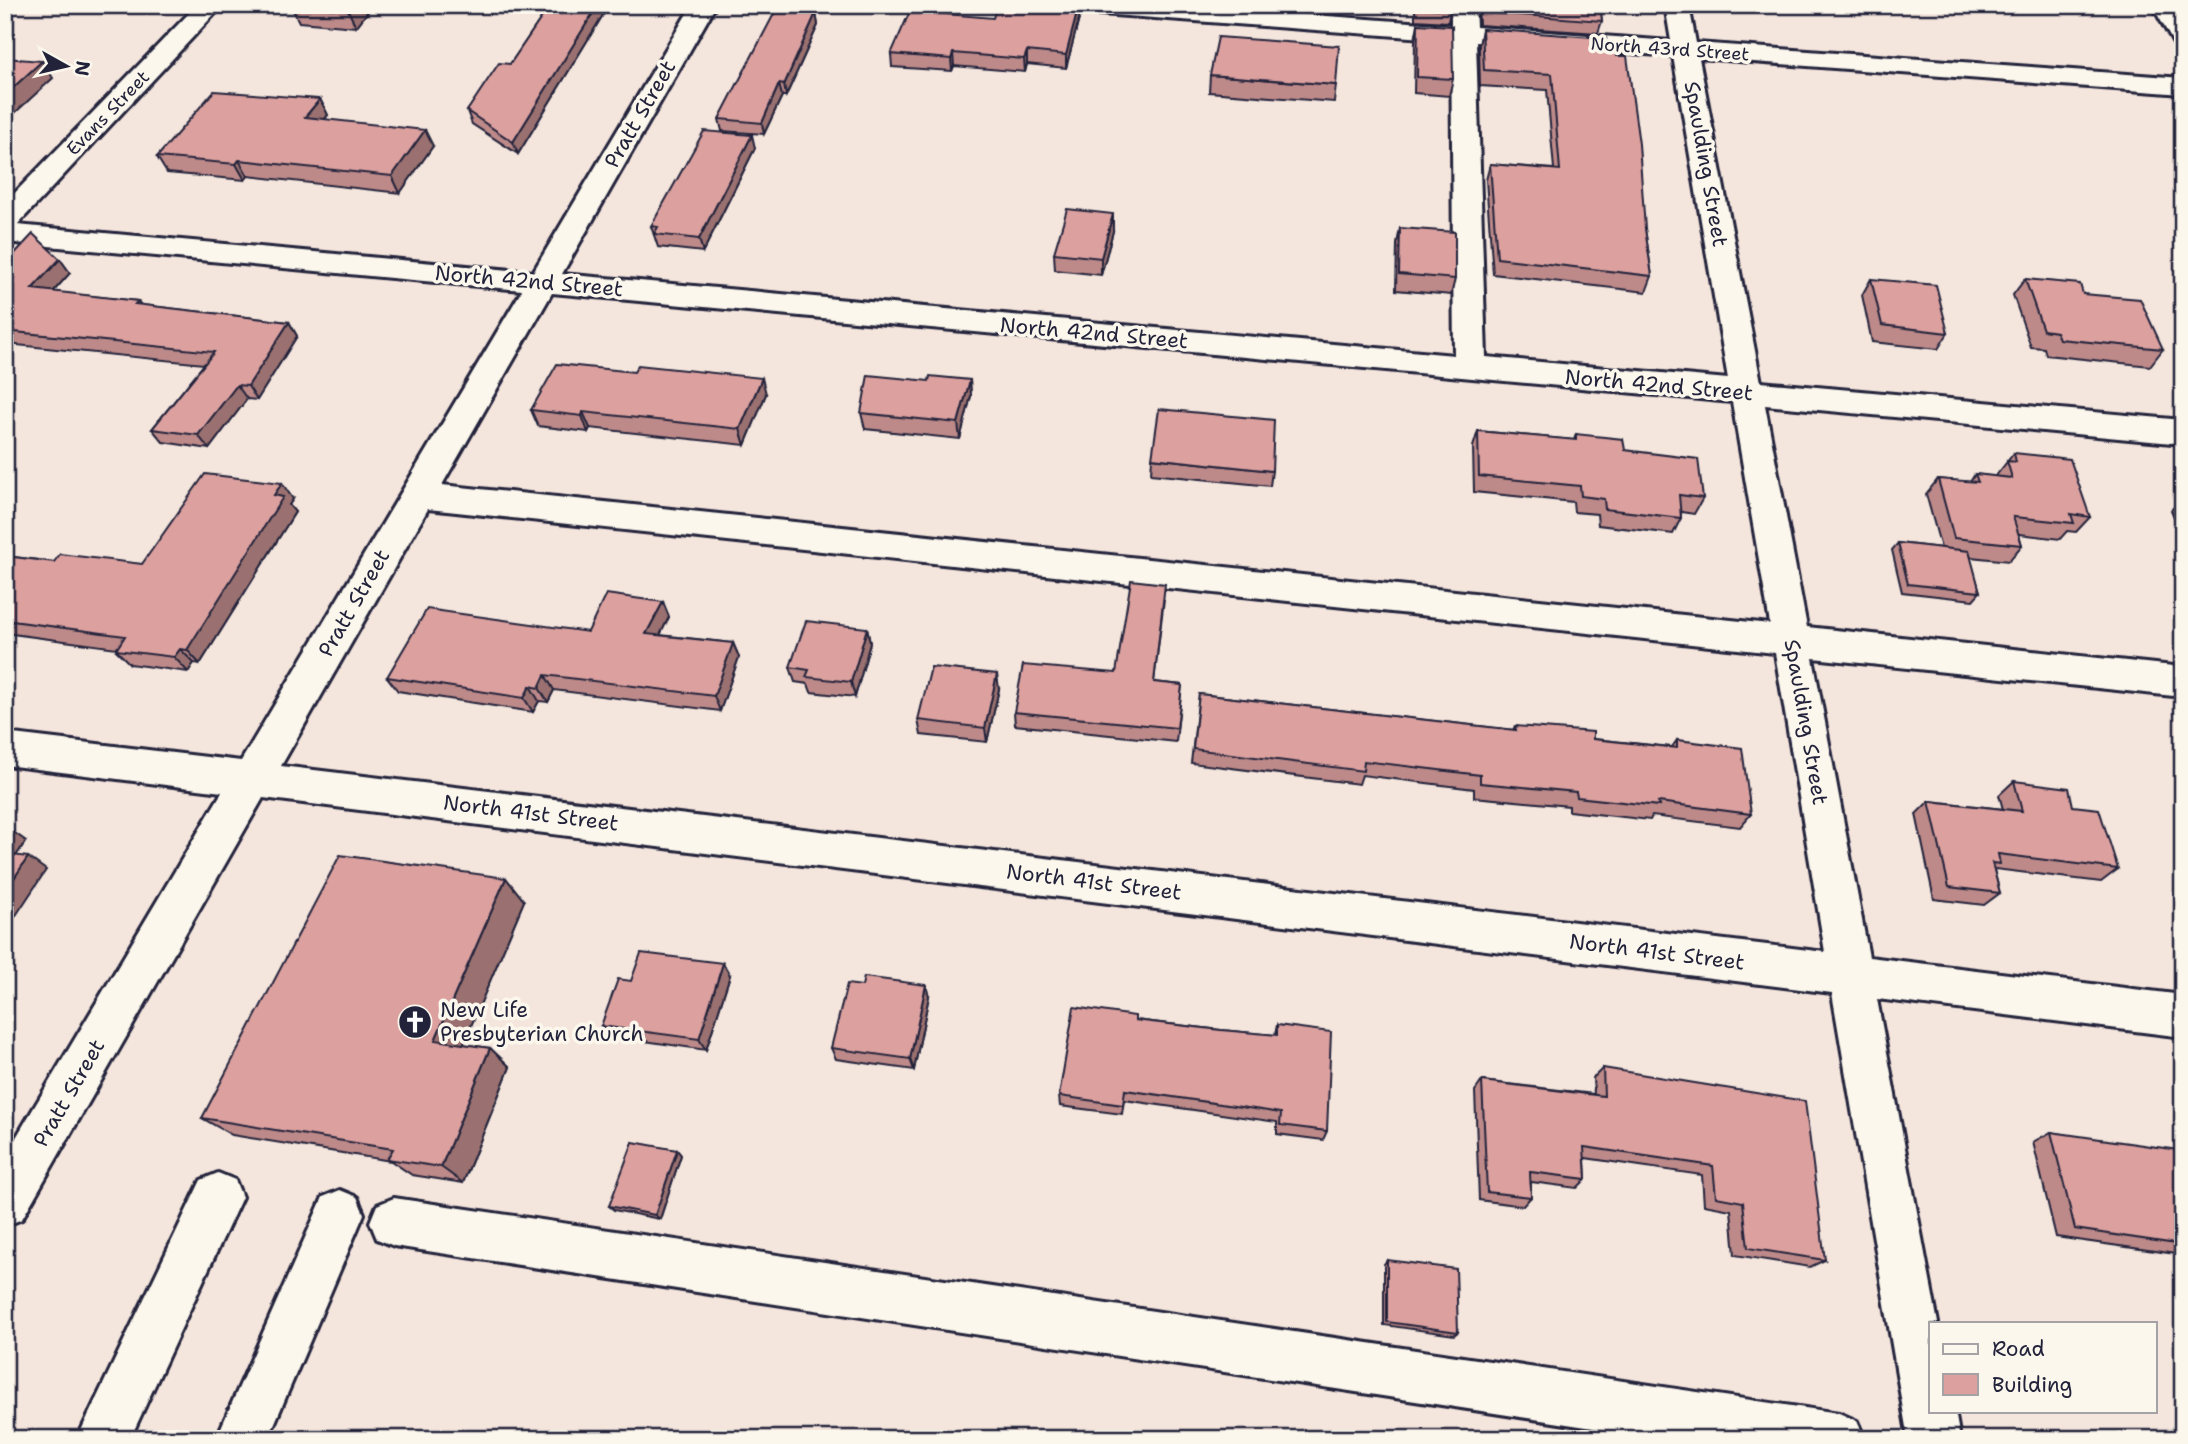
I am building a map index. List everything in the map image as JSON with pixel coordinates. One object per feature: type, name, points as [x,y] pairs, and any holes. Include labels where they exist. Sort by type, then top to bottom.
[{"type":"street","name":"Evans Street","points":[[5,220],[211,5]]},
{"type":"street","name":"Pratt Street","points":[[12,1178],[252,779],[704,5]]},
{"type":"street","name":"North 43rd Street","points":[[1073,5],[2183,86]]},
{"type":"street","points":[[1463,5],[1470,368]]},
{"type":"street","name":"Spaulding Street","points":[[1677,5],[1929,1412]]},
{"type":"street","points":[[2164,5],[2183,39]]},
{"type":"street","name":"North 42nd Street","points":[[5,233],[2183,432]]},
{"type":"street","points":[[417,495],[2183,682]]},
{"type":"street","name":"North 41st Street","points":[[5,749],[2183,1016]]},
{"type":"street","points":[[103,1439],[218,1197]]},
{"type":"street","points":[[242,1439],[340,1214]]},
{"type":"street","points":[[394,1222],[1839,1439]]},
{"type":"street","name":"Spaulding Street","points":[[1929,1412],[1934,1439]]},
{"type":"building","points":[[292,5],[353,5],[348,10]]},
{"type":"building","points":[[550,5],[598,5],[513,142],[467,111],[499,63],[510,64]]},
{"type":"building","points":[[997,5],[1079,5],[1066,55],[1027,51],[1024,59],[953,53],[951,59],[891,54],[910,11],[993,18]]},
{"type":"building","points":[[1451,5],[1451,10],[1418,7]]},
{"type":"building","points":[[1481,5],[1600,5],[1602,21],[1482,12]]},
{"type":"building","points":[[776,10],[816,13],[784,85],[779,84],[762,123],[719,119]]},
{"type":"building","points":[[1418,24],[1452,26],[1453,79],[1417,77]]},
{"type":"building","points":[[1482,29],[1606,38],[1608,51],[1616,52],[1616,56],[1627,56],[1652,276],[1497,258],[1490,164],[1560,170],[1552,74],[1484,70]]},
{"type":"building","points":[[1218,37],[1339,46],[1336,85],[1210,75]]},
{"type":"building","points":[[5,58],[42,61],[5,95]]},
{"type":"building","points":[[214,91],[320,99],[305,117],[425,130],[392,176],[239,160],[236,164],[157,157]]},
{"type":"building","points":[[704,131],[752,135],[699,239],[654,234],[658,227],[651,226]]},
{"type":"building","points":[[1067,209],[1113,214],[1101,258],[1054,253]]},
{"type":"building","points":[[1400,228],[1455,232],[1455,279],[1399,274]]},
{"type":"building","points":[[33,234],[60,259],[32,289],[289,322],[248,386],[237,385],[198,435],[152,429],[214,352],[5,331],[5,264]]},
{"type":"building","points":[[1871,279],[1936,285],[1948,333],[1882,325]]},
{"type":"building","points":[[2025,279],[2080,284],[2083,294],[2140,299],[2163,349],[2059,339],[2056,332],[2043,330]]},
{"type":"building","points":[[557,364],[634,372],[638,365],[762,378],[740,429],[583,412],[582,416],[531,410]]},
{"type":"building","points":[[868,375],[929,381],[930,376],[970,380],[958,423],[861,413]]},
{"type":"building","points":[[1159,409],[1274,420],[1272,471],[1152,458]]},
{"type":"building","points":[[1478,431],[1576,440],[1576,434],[1623,439],[1625,450],[1698,459],[1703,498],[1679,495],[1681,518],[1605,509],[1604,499],[1581,496],[1580,486],[1479,476]]},
{"type":"building","points":[[2014,453],[2070,459],[2090,517],[2071,514],[2074,523],[2013,517],[2022,545],[1954,538],[1938,479],[1978,482],[1975,474],[2012,478],[2007,461],[2016,462]]},
{"type":"building","points":[[205,474],[282,483],[274,495],[283,497],[187,650],[180,649],[174,657],[116,650],[125,636],[5,620],[5,556],[54,562],[60,554],[142,564]]},
{"type":"building","points":[[1898,543],[1969,551],[1980,592],[1908,584]]},
{"type":"building","points":[[1131,580],[1165,584],[1154,682],[1182,685],[1177,728],[1014,712],[1023,665],[1116,673]]},
{"type":"building","points":[[606,594],[663,602],[646,634],[733,643],[714,696],[545,675],[539,688],[530,686],[524,698],[387,677],[427,609],[588,632]]},
{"type":"building","points":[[806,621],[867,628],[851,682],[806,677],[809,670],[790,667]]},
{"type":"building","points":[[931,667],[997,674],[985,728],[918,720]]},
{"type":"building","points":[[1199,694],[1516,730],[1515,726],[1593,732],[1593,739],[1677,748],[1677,740],[1742,748],[1751,814],[1658,802],[1659,806],[1577,797],[1576,792],[1480,783],[1480,775],[1364,761],[1363,771],[1193,749]]},
{"type":"building","points":[[2014,781],[2069,788],[2073,806],[2099,809],[2118,869],[1998,854],[2000,864],[1992,863],[2000,893],[1949,887],[1929,801],[2022,811]]},
{"type":"building","points":[[5,854],[28,857],[5,892]]},
{"type":"building","points":[[340,855],[506,878],[435,1040],[490,1048],[441,1167],[387,1159],[393,1149],[202,1118]]},
{"type":"building","points":[[641,953],[723,963],[699,1039],[601,1026],[618,979],[631,981]]},
{"type":"building","points":[[864,977],[926,985],[910,1059],[831,1048],[847,984],[862,986]]},
{"type":"building","points":[[1074,1007],[1135,1016],[1135,1020],[1221,1030],[1277,1035],[1277,1025],[1331,1032],[1327,1131],[1280,1125],[1281,1113],[1125,1090],[1123,1105],[1059,1096]]},
{"type":"building","points":[[1603,1068],[1805,1101],[1825,1260],[1748,1248],[1743,1202],[1716,1197],[1713,1166],[1584,1147],[1586,1179],[1530,1172],[1531,1197],[1487,1192],[1482,1081],[1604,1096]]},
{"type":"building","points":[[2051,1132],[2178,1150],[2183,1154],[2183,1245],[2075,1229]]},
{"type":"building","points":[[633,1142],[677,1150],[655,1215],[609,1206]]},
{"type":"building","points":[[1387,1260],[1456,1269],[1458,1332],[1387,1322]]},
{"type":"place","name":"New Life Presbyterian Church","points":[[415,1022]]}]
